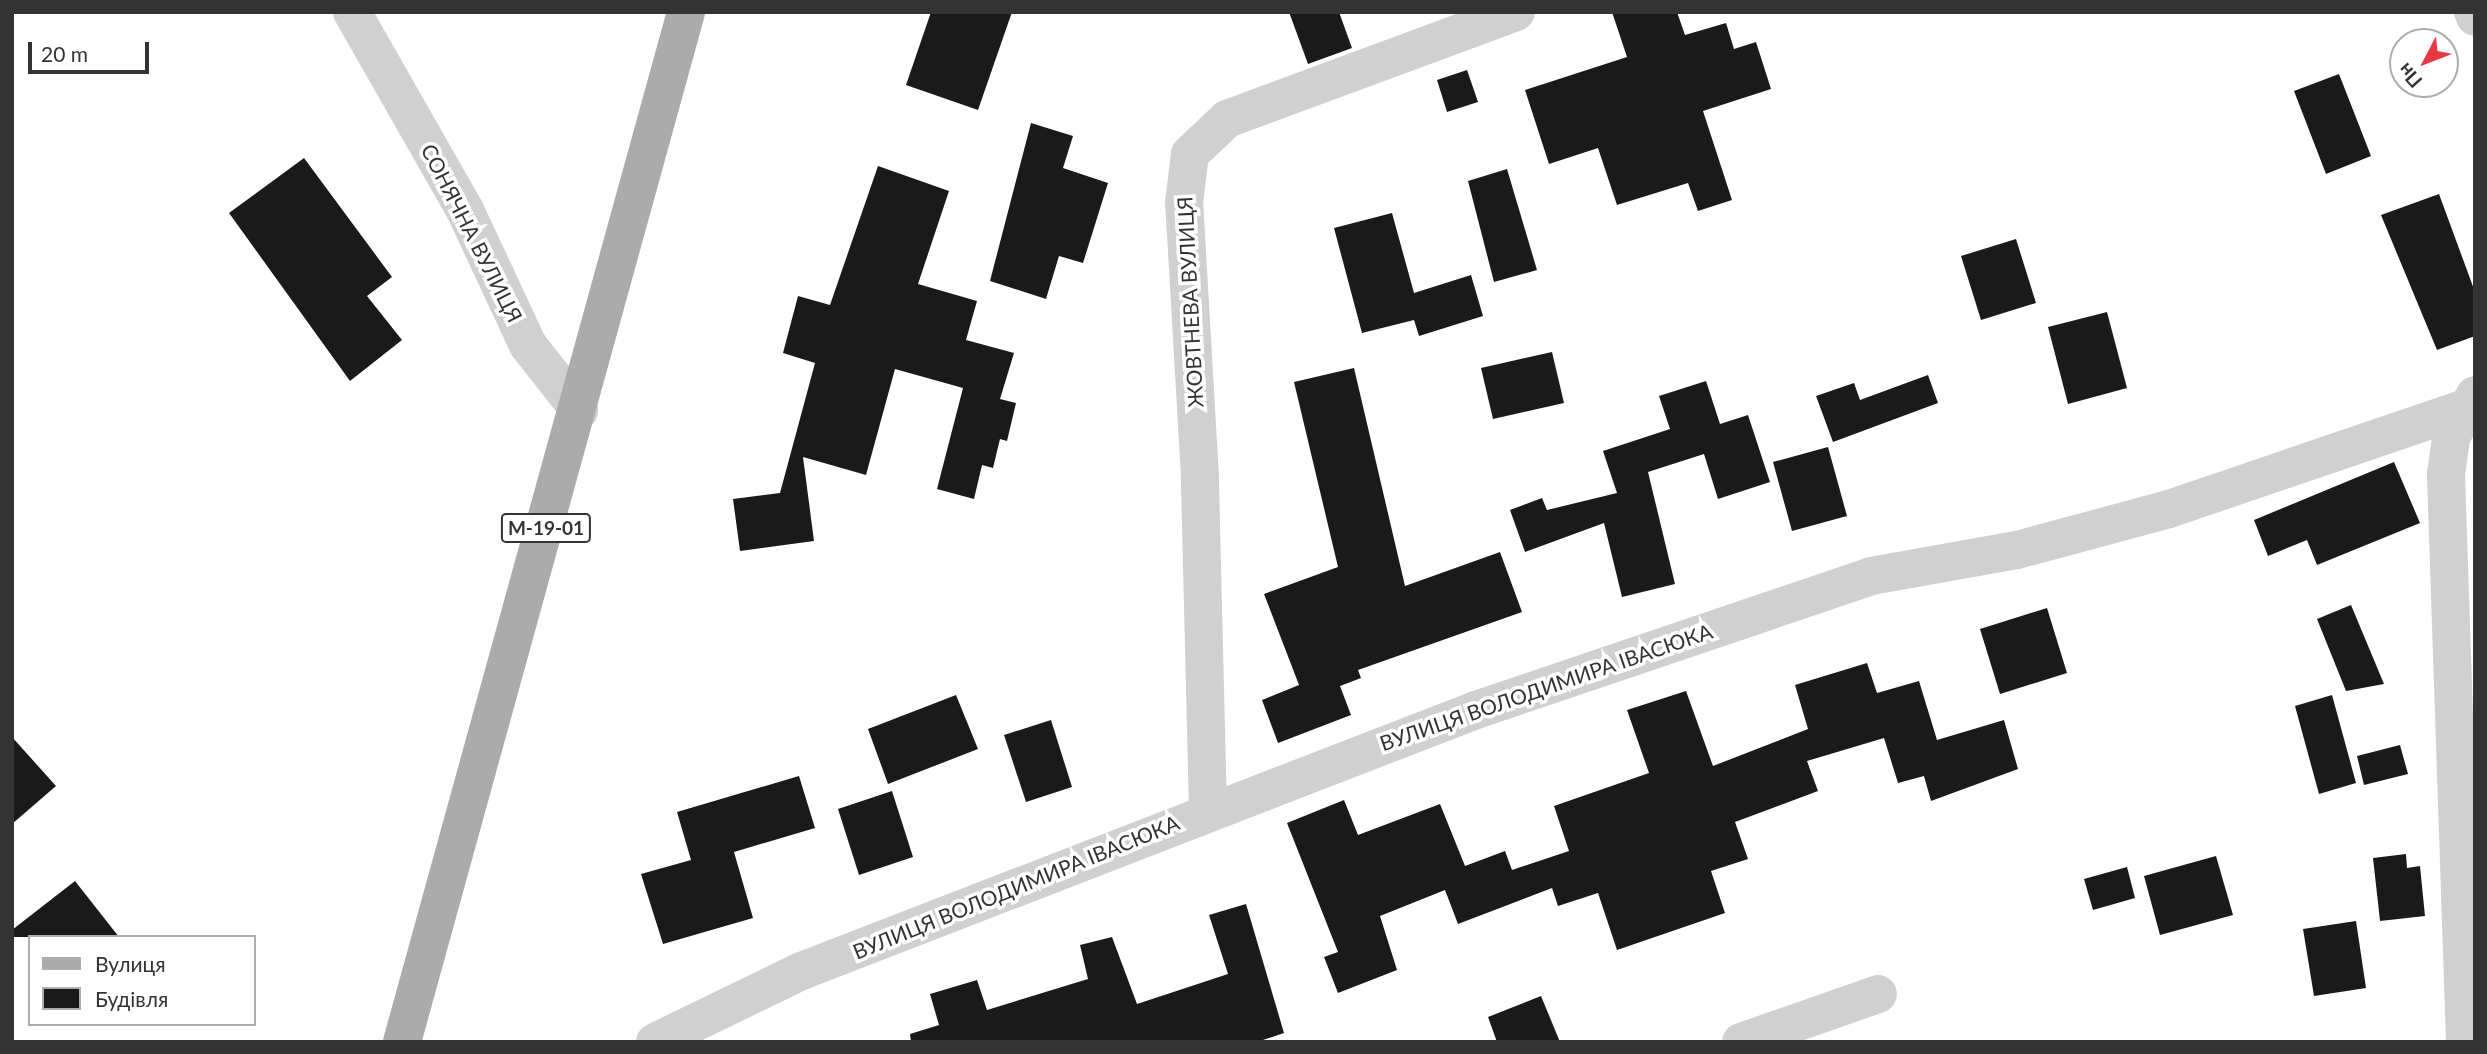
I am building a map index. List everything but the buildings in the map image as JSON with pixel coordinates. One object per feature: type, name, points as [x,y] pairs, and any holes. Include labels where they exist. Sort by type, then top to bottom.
[{"type":"main road","name":"М-19-01","points":[[402,1042],[579,410],[686,12]]},
{"type":"street","name":"СОНЯЧНА ВУЛИЦЯ","points":[[352,12],[465,210],[528,345],[579,410]]},
{"type":"street","name":"ЖОВТНЕВА ВУЛИЦЯ","points":[[1208,811],[1200,477],[1184,203],[1190,154],[1227,119],[1516,12]]},
{"type":"street","name":"ВУЛИЦЯ ВОЛОДИМИРА ІВАСЮКА","points":[[655,1042],[799,972],[1208,811],[1476,710],[1871,576],[2017,550],[2169,509],[2469,402]]},
{"type":"street","points":[[2465,1042],[2446,474],[2451,437],[2469,402]]},
{"type":"street","points":[[1741,1042],[1878,994]]}]
